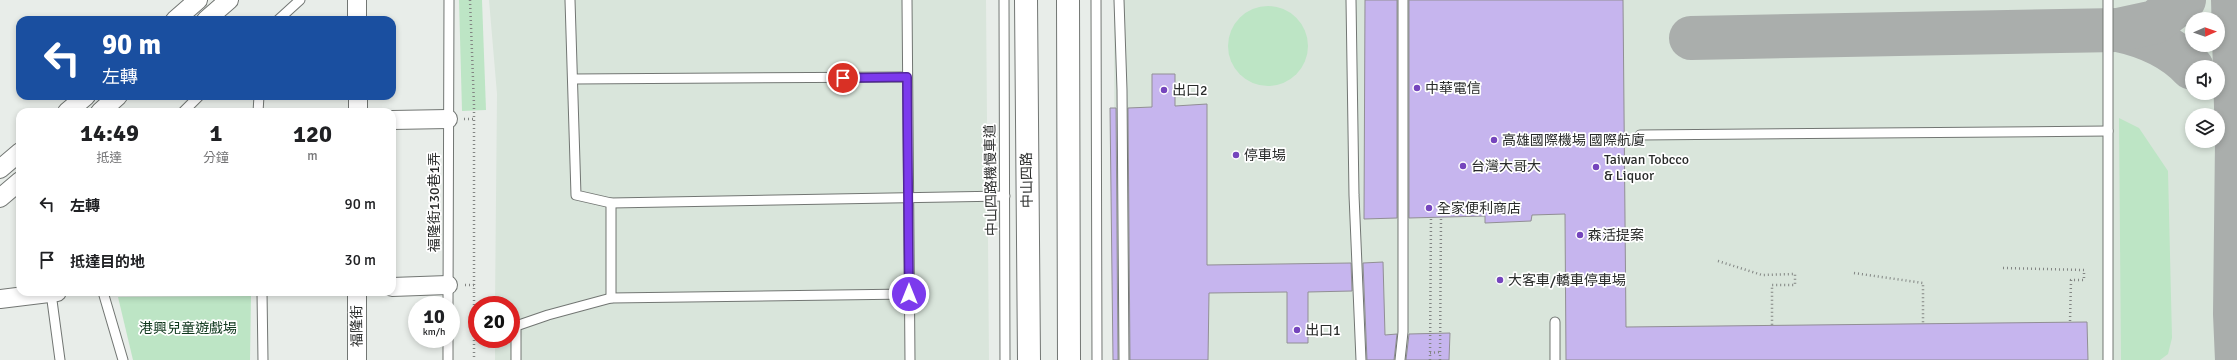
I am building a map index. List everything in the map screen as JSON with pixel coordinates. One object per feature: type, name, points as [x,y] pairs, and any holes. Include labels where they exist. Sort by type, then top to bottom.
[{"type":"main road","name":"中山四路","points":[[1026,0],[1029,360]]},
{"type":"main road","points":[[1068,0],[1069,360]]},
{"type":"street","points":[[211,16],[229,0]]},
{"type":"street","points":[[357,0],[357,16]]},
{"type":"street","points":[[179,16],[195,1]]},
{"type":"street","points":[[72,108],[81,100]]},
{"type":"street","points":[[104,108],[114,100]]},
{"type":"street","points":[[396,120],[448,119]]},
{"type":"street","points":[[0,169],[16,155]]},
{"type":"street","points":[[0,198],[16,184]]},
{"type":"street","points":[[396,287],[448,286]]},
{"type":"street","points":[[0,299],[23,296]]},
{"type":"street","name":"福隆街","points":[[357,296],[357,360]]},
{"type":"lane","points":[[282,16],[300,0]]},
{"type":"lane","name":"福隆街130巷1弄","points":[[448,296],[449,0]]},
{"type":"lane","points":[[570,0],[574,79],[576,195],[611,203],[1005,196]]},
{"type":"lane","points":[[907,0],[910,360]]},
{"type":"lane","name":"中山四路機慢車道","points":[[1004,0],[1005,360]]},
{"type":"lane","points":[[1096,0],[1097,360]]},
{"type":"lane","points":[[1119,0],[1122,90],[1124,360]]},
{"type":"lane","points":[[1351,0],[1354,195],[1362,360]]},
{"type":"lane","points":[[1400,360],[1403,332],[1403,0]]},
{"type":"lane","points":[[2108,0],[2108,360]]},
{"type":"lane","points":[[574,79],[907,77]]},
{"type":"lane","points":[[187,108],[195,100]]},
{"type":"lane","points":[[1640,135],[2108,131]]},
{"type":"lane","points":[[611,203],[611,298]]},
{"type":"lane","points":[[516,360],[516,326],[548,315],[611,298],[909,294]]},
{"type":"lane","points":[[54,296],[60,360]]},
{"type":"lane","points":[[105,296],[123,360]]},
{"type":"lane","points":[[262,296],[263,360]]},
{"type":"lane","points":[[1555,322],[1555,360]]},
{"type":"lane","points":[[448,348],[448,360]]},
{"type":"path","points":[[470,0],[474,105],[474,360]]},
{"type":"path","points":[[1430,360],[1431,217]]},
{"type":"path","points":[[1440,360],[1441,217]]},
{"type":"path","points":[[1718,261],[1762,275],[1795,274],[1795,285],[1772,285],[1772,326]]},
{"type":"path","points":[[2003,268],[2084,270],[2084,280],[2071,280],[2070,322]]},
{"type":"path","points":[[1854,273],[1923,283],[1923,324]]},
{"type":"path","points":[[1430,353],[1440,352]]},
{"type":"shaded area","points":[[489,0],[986,0],[989,360],[495,360],[495,348],[520,348],[520,296],[495,296],[497,94]]},
{"type":"shaded area","points":[[1114,0],[2237,0],[2237,360],[1115,360]]},
{"type":"green space","points":[[459,0],[482,0],[486,110],[462,111]]},
{"type":"green space","points":[[1268,6],[1283,9],[1296,18],[1305,31],[1308,46],[1305,61],[1296,74],[1283,83],[1268,86],[1253,83],[1240,74],[1231,61],[1228,46],[1231,31],[1240,18],[1253,9]]},
{"type":"green space","points":[[2119,118],[2139,128],[2168,171],[2172,338],[2168,354],[2160,360],[2121,360]]},
{"type":"green space","name":"港興兒童遊戲場","points":[[251,296],[250,360],[133,360],[118,297]]},
{"type":"building","points":[[1365,0],[1397,0],[1397,218],[1364,219]]},
{"type":"building","name":"高雄國際機場 國際航廈","points":[[1409,0],[1623,0],[1626,327],[2087,322],[2088,360],[1566,360],[1565,214],[1532,215],[1531,221],[1485,223],[1485,216],[1409,218]]},
{"type":"building","points":[[1152,74],[1175,74],[1175,106],[1207,104],[1207,265],[1351,263],[1352,291],[1308,292],[1308,343],[1287,343],[1287,292],[1209,293],[1208,360],[1130,360],[1128,108],[1152,107]]},
{"type":"building","points":[[1110,108],[1116,108],[1118,360],[1113,360]]},
{"type":"building","points":[[1383,262],[1385,335],[1397,334],[1394,360],[1367,360],[1363,263]]},
{"type":"building","points":[[1450,333],[1449,360],[1406,360],[1409,334]]},
{"type":"taxiway","points":[[1691,38],[2118,30],[2155,22],[2184,0]]},
{"type":"taxiway","points":[[2233,0],[2237,143],[2235,314],[2237,360]]},
{"type":"taxiway","points":[[2118,30],[2149,39],[2168,49],[2185,61]]},
{"type":"place","name":"中華電信","points":[[1417,88]]},
{"type":"place","name":"出口2","points":[[1164,90]]},
{"type":"place","name":"高雄國際機場 國際航廈","points":[[1494,140]]},
{"type":"place","name":"停車場","points":[[1236,155]]},
{"type":"place","name":"台灣大哥大","points":[[1463,166]]},
{"type":"place","name":"Taiwan Tobcco & Liquor","points":[[1596,167]]},
{"type":"place","name":"全家便利商店","points":[[1429,208]]},
{"type":"place","name":"森活提案","points":[[1580,235]]},
{"type":"place","name":"大客車/轎車停車場","points":[[1500,280]]},
{"type":"place","name":"出口1","points":[[1297,330]]},
{"type":"route","points":[[843,78],[907,77],[909,294]]}]
